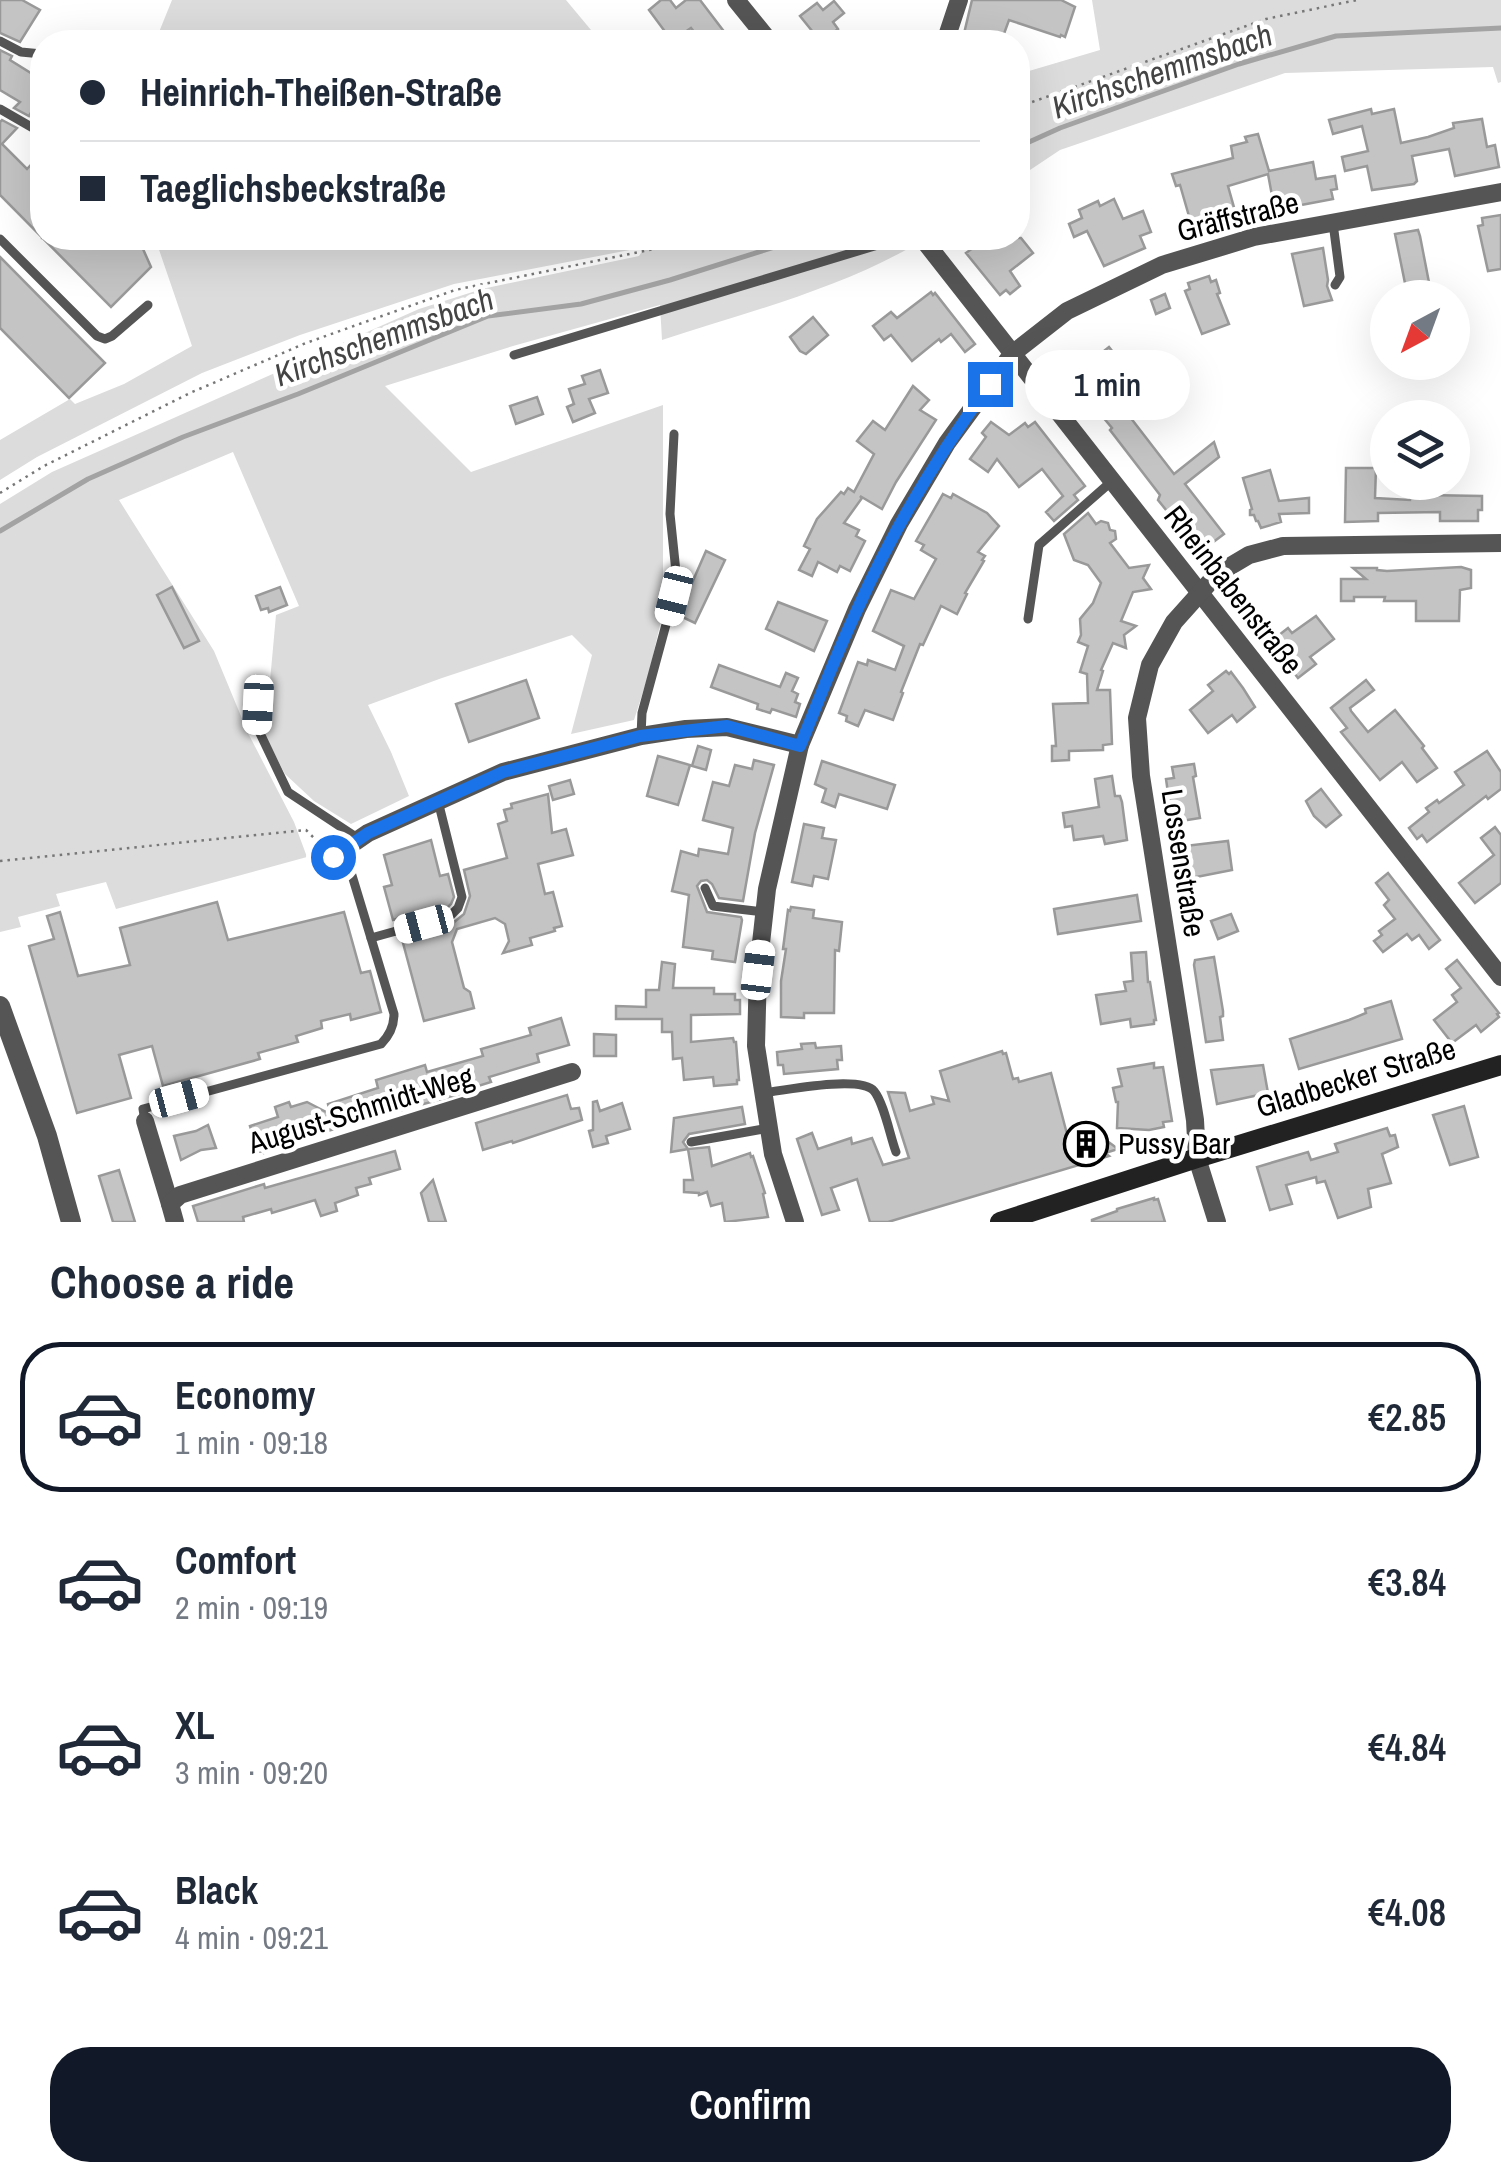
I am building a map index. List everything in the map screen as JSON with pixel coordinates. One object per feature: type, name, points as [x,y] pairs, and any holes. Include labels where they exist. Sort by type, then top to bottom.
[{"type":"main road","name":"Gladbecker Straße","points":[[1000,1222],[1501,1065]]},
{"type":"street","points":[[736,0],[760,30]]},
{"type":"street","points":[[949,30],[959,0]]},
{"type":"street","name":"Gräffstraße","points":[[795,1222],[773,1154],[756,1046],[758,970],[767,888],[800,746],[857,609],[899,524],[947,442],[1012,354],[1066,312],[1162,265],[1254,237],[1501,192]]},
{"type":"street","name":"Rheinbabenstraße","points":[[931,250],[1501,977]]},
{"type":"street","name":"Lossenstraße","points":[[1217,1222],[1197,1158],[1196,1120],[1141,776],[1137,718],[1150,665],[1174,622],[1217,574],[1250,555],[1284,546],[1501,544]]},
{"type":"street","points":[[345,848],[503,772],[640,736],[727,726],[800,746]]},
{"type":"street","points":[[0,1006],[10,1056],[47,1136],[71,1222]]},
{"type":"street","name":"August-Schmidt-Weg","points":[[173,1213],[180,1195],[572,1072]]},
{"type":"street","name":"August-Schmidt-Weg","points":[[146,1121],[173,1213]]},
{"type":"lane","points":[[0,41],[30,54]]},
{"type":"lane","points":[[0,109],[30,126]]},
{"type":"lane","points":[[1333,223],[1340,277],[1335,286]]},
{"type":"lane","points":[[0,239],[97,336],[112,336],[148,305]]},
{"type":"lane","points":[[514,355],[861,250]]},
{"type":"lane","points":[[640,736],[642,713],[674,596],[676,572],[670,514],[674,434]]},
{"type":"lane","points":[[1028,619],[1039,546],[1112,481]]},
{"type":"lane","points":[[146,1121],[142,1108],[381,1044],[392,1028],[394,1014],[345,848],[288,792],[257,727],[259,683]]},
{"type":"lane","points":[[370,938],[450,916],[460,904],[462,898],[438,802]]},
{"type":"lane","points":[[705,888],[712,906],[764,912]]},
{"type":"lane","points":[[764,1093],[853,1082],[868,1086],[876,1092],[896,1152]]},
{"type":"lane","points":[[690,1142],[769,1128]]},
{"type":"path","points":[[1030,103],[1266,19],[1357,0]]},
{"type":"path","points":[[0,493],[44,466],[190,393],[306,343],[455,290],[649,250]]},
{"type":"path","points":[[0,861],[306,830],[345,848]]},
{"type":"shaded area","points":[[172,0],[566,0],[591,30],[160,30]]},
{"type":"shaded area","points":[[1092,0],[1501,0],[1501,82],[1498,83],[1493,67],[1285,73],[1060,150],[1030,170],[1030,71],[1100,50]]},
{"type":"shaded area","points":[[159,250],[630,250],[454,284],[300,335],[202,373],[37,457],[0,480],[0,440],[70,399],[75,404],[124,384],[192,346]]},
{"type":"shaded area","points":[[643,250],[905,250],[832,284],[662,340],[660,305],[385,386],[471,472],[663,405],[663,612],[634,720],[571,734],[592,655],[572,635],[368,705],[409,796],[351,824],[314,801],[285,774],[265,736],[276,615],[299,606],[233,452],[119,500],[214,651],[307,857],[116,909],[106,882],[56,894],[60,906],[18,917],[21,927],[0,932],[0,504],[52,472],[419,309],[482,289],[639,256]]},
{"type":"building","points":[[0,0],[22,0],[40,10],[20,42],[0,33]]},
{"type":"building","points":[[661,0],[670,0],[676,8],[686,0],[700,0],[723,30],[664,30],[649,10]]},
{"type":"building","points":[[972,0],[1061,0],[1075,7],[1065,37],[1009,20],[1005,30],[965,30]]},
{"type":"building","points":[[834,1],[844,13],[833,22],[837,30],[811,30],[800,16],[817,3],[823,10]]},
{"type":"building","points":[[0,50],[30,72],[29,116],[14,108],[20,102],[0,90]]},
{"type":"building","points":[[1371,109],[1372,114],[1394,109],[1401,143],[1454,128],[1453,123],[1482,119],[1487,147],[1495,145],[1499,167],[1455,176],[1449,149],[1412,156],[1417,181],[1414,184],[1372,190],[1367,166],[1345,171],[1342,157],[1368,151],[1362,126],[1333,134],[1329,120]]},
{"type":"building","points":[[0,122],[17,128],[2,144],[27,169],[30,166],[30,225],[0,195]]},
{"type":"building","points":[[1258,134],[1269,171],[1313,162],[1316,179],[1335,176],[1337,189],[1331,190],[1333,199],[1280,209],[1279,200],[1273,201],[1268,174],[1228,186],[1237,218],[1234,221],[1193,230],[1180,185],[1176,186],[1172,174],[1233,158],[1231,146]]},
{"type":"building","points":[[1114,199],[1123,219],[1143,211],[1151,232],[1140,236],[1145,248],[1104,266],[1087,231],[1074,237],[1069,224],[1082,218],[1079,210]]},
{"type":"building","points":[[1501,215],[1501,269],[1488,271],[1478,226],[1483,225],[1482,218]]},
{"type":"building","points":[[1418,230],[1428,280],[1404,280],[1395,234]]},
{"type":"building","points":[[1323,248],[1332,300],[1304,306],[1292,254]]},
{"type":"building","points":[[1030,249],[1033,253],[1010,271],[1020,286],[1010,294],[1006,290],[1000,295],[966,253]]},
{"type":"building","points":[[55,250],[143,250],[151,267],[111,307]]},
{"type":"building","points":[[0,257],[105,363],[69,398],[0,328]]},
{"type":"building","points":[[1209,276],[1211,282],[1216,280],[1220,293],[1217,294],[1229,324],[1202,334],[1185,291],[1190,289],[1188,283]]},
{"type":"building","points":[[931,292],[975,344],[965,352],[951,334],[912,361],[891,335],[884,340],[873,326],[891,312],[897,318]]},
{"type":"building","points":[[1165,294],[1170,308],[1156,314],[1151,300]]},
{"type":"building","points":[[813,317],[828,335],[806,354],[790,337]]},
{"type":"building","points":[[1109,347],[1127,370],[1117,377],[1131,395],[1120,404],[1174,474],[1214,442],[1219,457],[1185,484],[1224,534],[1200,552],[1158,500],[1160,495],[1112,428],[1092,404],[1087,408],[1063,378],[1080,359],[1085,366]]},
{"type":"building","points":[[600,370],[608,393],[589,399],[595,413],[573,422],[567,407],[574,404],[569,389],[585,384],[582,376]]},
{"type":"building","points":[[913,386],[929,400],[920,410],[936,420],[882,509],[860,496],[844,523],[859,530],[856,536],[865,541],[850,571],[840,566],[837,572],[818,562],[812,576],[799,570],[810,549],[804,546],[817,519],[841,492],[844,494],[848,488],[854,492],[874,454],[857,441],[873,421],[885,430]]},
{"type":"building","points":[[537,397],[543,414],[516,424],[510,406]]},
{"type":"building","points":[[991,422],[1009,435],[1025,423],[1028,427],[1035,422],[1085,486],[1074,495],[1078,500],[1054,521],[1046,512],[1063,496],[1042,469],[1019,487],[997,459],[988,472],[970,459],[986,437],[982,433]]},
{"type":"building","points":[[1346,468],[1370,468],[1370,500],[1470,500],[1470,496],[1482,496],[1478,521],[1440,521],[1440,512],[1378,513],[1378,521],[1345,522]]},
{"type":"building","points":[[1270,470],[1279,501],[1309,498],[1309,513],[1279,514],[1281,522],[1261,528],[1254,515],[1250,515],[1252,509],[1243,478]]},
{"type":"building","points":[[943,494],[951,498],[953,494],[987,513],[999,526],[978,552],[985,556],[984,561],[957,614],[941,606],[923,645],[920,644],[893,720],[865,710],[858,726],[839,713],[858,662],[867,665],[868,660],[895,670],[904,646],[873,631],[891,590],[914,599],[936,559],[921,550],[924,545],[916,541]]},
{"type":"building","points":[[1088,513],[1096,524],[1108,523],[1110,530],[1115,531],[1116,539],[1110,543],[1129,568],[1149,565],[1143,578],[1151,589],[1133,592],[1121,621],[1136,626],[1124,635],[1126,648],[1113,643],[1101,670],[1097,690],[1110,690],[1112,744],[1103,745],[1103,750],[1069,751],[1069,760],[1052,761],[1052,746],[1056,746],[1053,704],[1088,703],[1087,674],[1080,672],[1088,646],[1078,642],[1080,619],[1093,603],[1101,583],[1088,565],[1074,560],[1064,534]]},
{"type":"building","points":[[706,551],[725,560],[695,623],[678,615]]},
{"type":"building","points":[[1461,567],[1471,570],[1471,588],[1460,590],[1459,621],[1416,621],[1416,601],[1354,597],[1354,601],[1341,601],[1341,579],[1366,579],[1353,568],[1387,571]]},
{"type":"building","points":[[172,587],[199,641],[184,648],[157,595]]},
{"type":"building","points":[[280,587],[287,605],[269,612],[268,608],[261,610],[256,596]]},
{"type":"building","points":[[778,602],[827,621],[814,651],[766,629]]},
{"type":"building","points":[[1316,616],[1334,639],[1310,657],[1316,664],[1298,678],[1270,642],[1288,628],[1292,633]]},
{"type":"building","points":[[719,665],[780,687],[786,673],[798,678],[792,691],[798,694],[795,702],[800,704],[796,717],[772,709],[770,713],[757,709],[758,704],[711,687]]},
{"type":"building","points":[[1226,671],[1231,672],[1255,707],[1237,722],[1232,715],[1208,733],[1190,710],[1213,691],[1208,685]]},
{"type":"building","points":[[526,680],[539,718],[469,742],[456,704]]},
{"type":"building","points":[[1366,680],[1374,690],[1351,711],[1368,732],[1395,710],[1437,768],[1417,782],[1402,762],[1380,780],[1341,732],[1347,728],[1331,708]]},
{"type":"building","points":[[698,746],[711,750],[706,770],[692,766]]},
{"type":"building","points":[[1487,751],[1501,772],[1501,789],[1488,799],[1486,796],[1427,842],[1422,835],[1417,839],[1409,828],[1429,812],[1426,808],[1464,785],[1455,772]]},
{"type":"building","points":[[658,756],[690,765],[678,805],[647,796]]},
{"type":"building","points":[[754,760],[774,765],[755,833],[743,901],[719,898],[707,880],[697,886],[707,912],[742,920],[735,962],[712,959],[713,951],[683,947],[689,895],[672,891],[681,851],[698,856],[699,849],[728,854],[733,828],[703,820],[713,782],[729,786],[735,765],[752,769]]},
{"type":"building","points":[[822,761],[895,785],[887,809],[839,794],[835,807],[822,802],[826,789],[815,784]]},
{"type":"building","points":[[1194,764],[1200,818],[1181,821],[1180,813],[1171,814],[1166,779],[1174,778],[1172,767]]},
{"type":"building","points":[[1112,776],[1115,796],[1120,796],[1122,802],[1127,840],[1105,844],[1103,836],[1074,840],[1072,826],[1065,827],[1063,813],[1099,807],[1095,779]]},
{"type":"building","points":[[570,780],[574,794],[553,800],[549,786]]},
{"type":"building","points":[[1321,789],[1341,815],[1326,827],[1306,801]]},
{"type":"building","points":[[548,794],[552,833],[566,829],[573,855],[538,864],[545,894],[553,892],[562,926],[530,938],[532,945],[503,953],[509,941],[505,924],[495,918],[457,929],[452,942],[464,988],[470,992],[474,1008],[424,1021],[403,943],[420,939],[418,933],[453,923],[464,914],[470,896],[464,870],[507,858],[498,824],[507,821],[504,810],[512,808],[511,804]]},
{"type":"building","points":[[804,824],[824,828],[822,838],[836,840],[828,879],[814,876],[812,886],[792,882]]},
{"type":"building","points":[[1495,827],[1501,835],[1501,883],[1475,903],[1459,883],[1494,855],[1481,838]]},
{"type":"building","points":[[431,840],[440,876],[448,874],[454,897],[451,904],[414,918],[413,914],[393,920],[384,887],[392,885],[384,855]]},
{"type":"building","points":[[1228,841],[1232,870],[1181,880],[1176,847]]},
{"type":"building","points":[[1388,873],[1440,940],[1429,949],[1419,935],[1412,940],[1407,934],[1383,952],[1374,941],[1382,935],[1379,931],[1395,919],[1384,905],[1389,900],[1376,883]]},
{"type":"building","points":[[1137,895],[1141,921],[1058,934],[1054,909]]},
{"type":"building","points":[[217,902],[228,940],[344,912],[361,973],[370,971],[381,1012],[351,1020],[350,1014],[321,1021],[322,1028],[296,1036],[298,1042],[258,1053],[260,1059],[163,1086],[152,1046],[119,1055],[131,1098],[77,1113],[29,946],[54,939],[47,916],[60,912],[78,976],[130,965],[120,928]]},
{"type":"building","points":[[791,907],[814,910],[813,918],[842,922],[839,951],[835,950],[834,1013],[781,1017],[783,949]]},
{"type":"building","points":[[1231,914],[1238,931],[1218,939],[1211,921]]},
{"type":"building","points":[[1146,952],[1154,1024],[1131,1027],[1130,1019],[1101,1024],[1096,995],[1126,991],[1124,982],[1133,981],[1131,953]]},
{"type":"building","points":[[1214,957],[1223,1011],[1223,1040],[1206,1042],[1194,965],[1195,960]]},
{"type":"building","points":[[1457,960],[1499,1017],[1481,1032],[1476,1025],[1452,1043],[1434,1020],[1457,1002],[1452,995],[1461,988],[1446,969]]},
{"type":"building","points":[[662,962],[675,964],[673,988],[714,988],[714,994],[735,994],[735,1000],[740,1000],[740,1014],[691,1015],[691,1042],[733,1038],[736,1042],[737,1084],[714,1086],[713,1077],[684,1080],[682,1058],[673,1059],[672,1032],[662,1032],[662,1019],[616,1019],[616,1006],[646,1007],[646,990],[659,990]]},
{"type":"building","points":[[1391,1001],[1402,1039],[1299,1069],[1290,1039]]},
{"type":"building","points":[[561,1018],[569,1045],[537,1054],[539,1062],[489,1077],[491,1082],[463,1093],[258,1152],[250,1126],[278,1117],[275,1107],[307,1102],[330,1114],[328,1104],[378,1088],[376,1080],[425,1065],[427,1072],[483,1056],[481,1049],[531,1035],[529,1028]]},
{"type":"building","points":[[594,1034],[616,1035],[616,1056],[594,1056]]},
{"type":"building","points":[[815,1043],[816,1048],[841,1046],[838,1069],[784,1074],[777,1052]]},
{"type":"building","points":[[1002,1051],[1013,1079],[1018,1078],[1019,1082],[1051,1073],[1067,1134],[1077,1131],[1095,1139],[1102,1137],[1118,1149],[1105,1153],[1109,1156],[888,1222],[870,1222],[857,1179],[831,1188],[839,1210],[822,1215],[797,1139],[812,1133],[818,1149],[851,1138],[852,1144],[872,1138],[883,1165],[909,1158],[888,1092],[905,1093],[910,1111],[934,1104],[932,1097],[949,1101],[940,1071]]},
{"type":"building","points":[[1154,1063],[1154,1068],[1163,1067],[1172,1121],[1149,1130],[1117,1128],[1118,1102],[1113,1088],[1122,1086],[1118,1069]]},
{"type":"building","points":[[1263,1065],[1268,1093],[1217,1104],[1211,1070]]},
{"type":"building","points":[[567,1095],[571,1109],[579,1108],[582,1120],[483,1150],[476,1123]]},
{"type":"building","points":[[597,1101],[600,1111],[622,1103],[630,1129],[606,1136],[608,1143],[593,1147],[589,1131],[593,1130],[593,1102]]},
{"type":"building","points":[[1464,1106],[1478,1157],[1450,1165],[1433,1115]]},
{"type":"building","points":[[742,1107],[745,1124],[689,1134],[683,1142],[688,1149],[671,1152],[674,1118]]},
{"type":"building","points":[[208,1125],[216,1148],[181,1160],[174,1136]]},
{"type":"building","points":[[1387,1128],[1390,1136],[1395,1135],[1398,1147],[1382,1154],[1391,1183],[1368,1189],[1371,1207],[1338,1218],[1325,1181],[1317,1183],[1316,1177],[1286,1185],[1292,1204],[1270,1210],[1257,1167],[1308,1152],[1311,1160],[1338,1152],[1335,1144]]},
{"type":"building","points":[[709,1147],[712,1166],[750,1153],[753,1156],[768,1217],[725,1222],[722,1203],[711,1206],[707,1192],[684,1192],[684,1180],[693,1180],[688,1149]]},
{"type":"building","points":[[395,1151],[400,1169],[369,1178],[371,1184],[356,1188],[358,1195],[335,1203],[337,1211],[321,1216],[315,1200],[243,1217],[244,1222],[198,1222],[193,1206]]},
{"type":"building","points":[[119,1170],[135,1222],[113,1222],[99,1176]]},
{"type":"building","points":[[433,1180],[446,1222],[429,1222],[421,1193]]},
{"type":"building","points":[[1158,1199],[1165,1222],[1092,1222],[1117,1209]]},
{"type":"waterway","name":"Kirchschemmsbach","points":[[1030,142],[1239,64],[1336,36],[1501,28]]},
{"type":"waterway","name":"Kirchschemmsbach","points":[[0,531],[88,479],[183,437],[488,316],[581,304],[765,250]]},
{"type":"place","name":"Pussy Bar","points":[[1086,1144]]},
{"type":"route","points":[[333,857],[368,833],[503,772],[640,736],[727,726],[800,746],[857,609],[899,524],[947,442],[990,384]]}]
